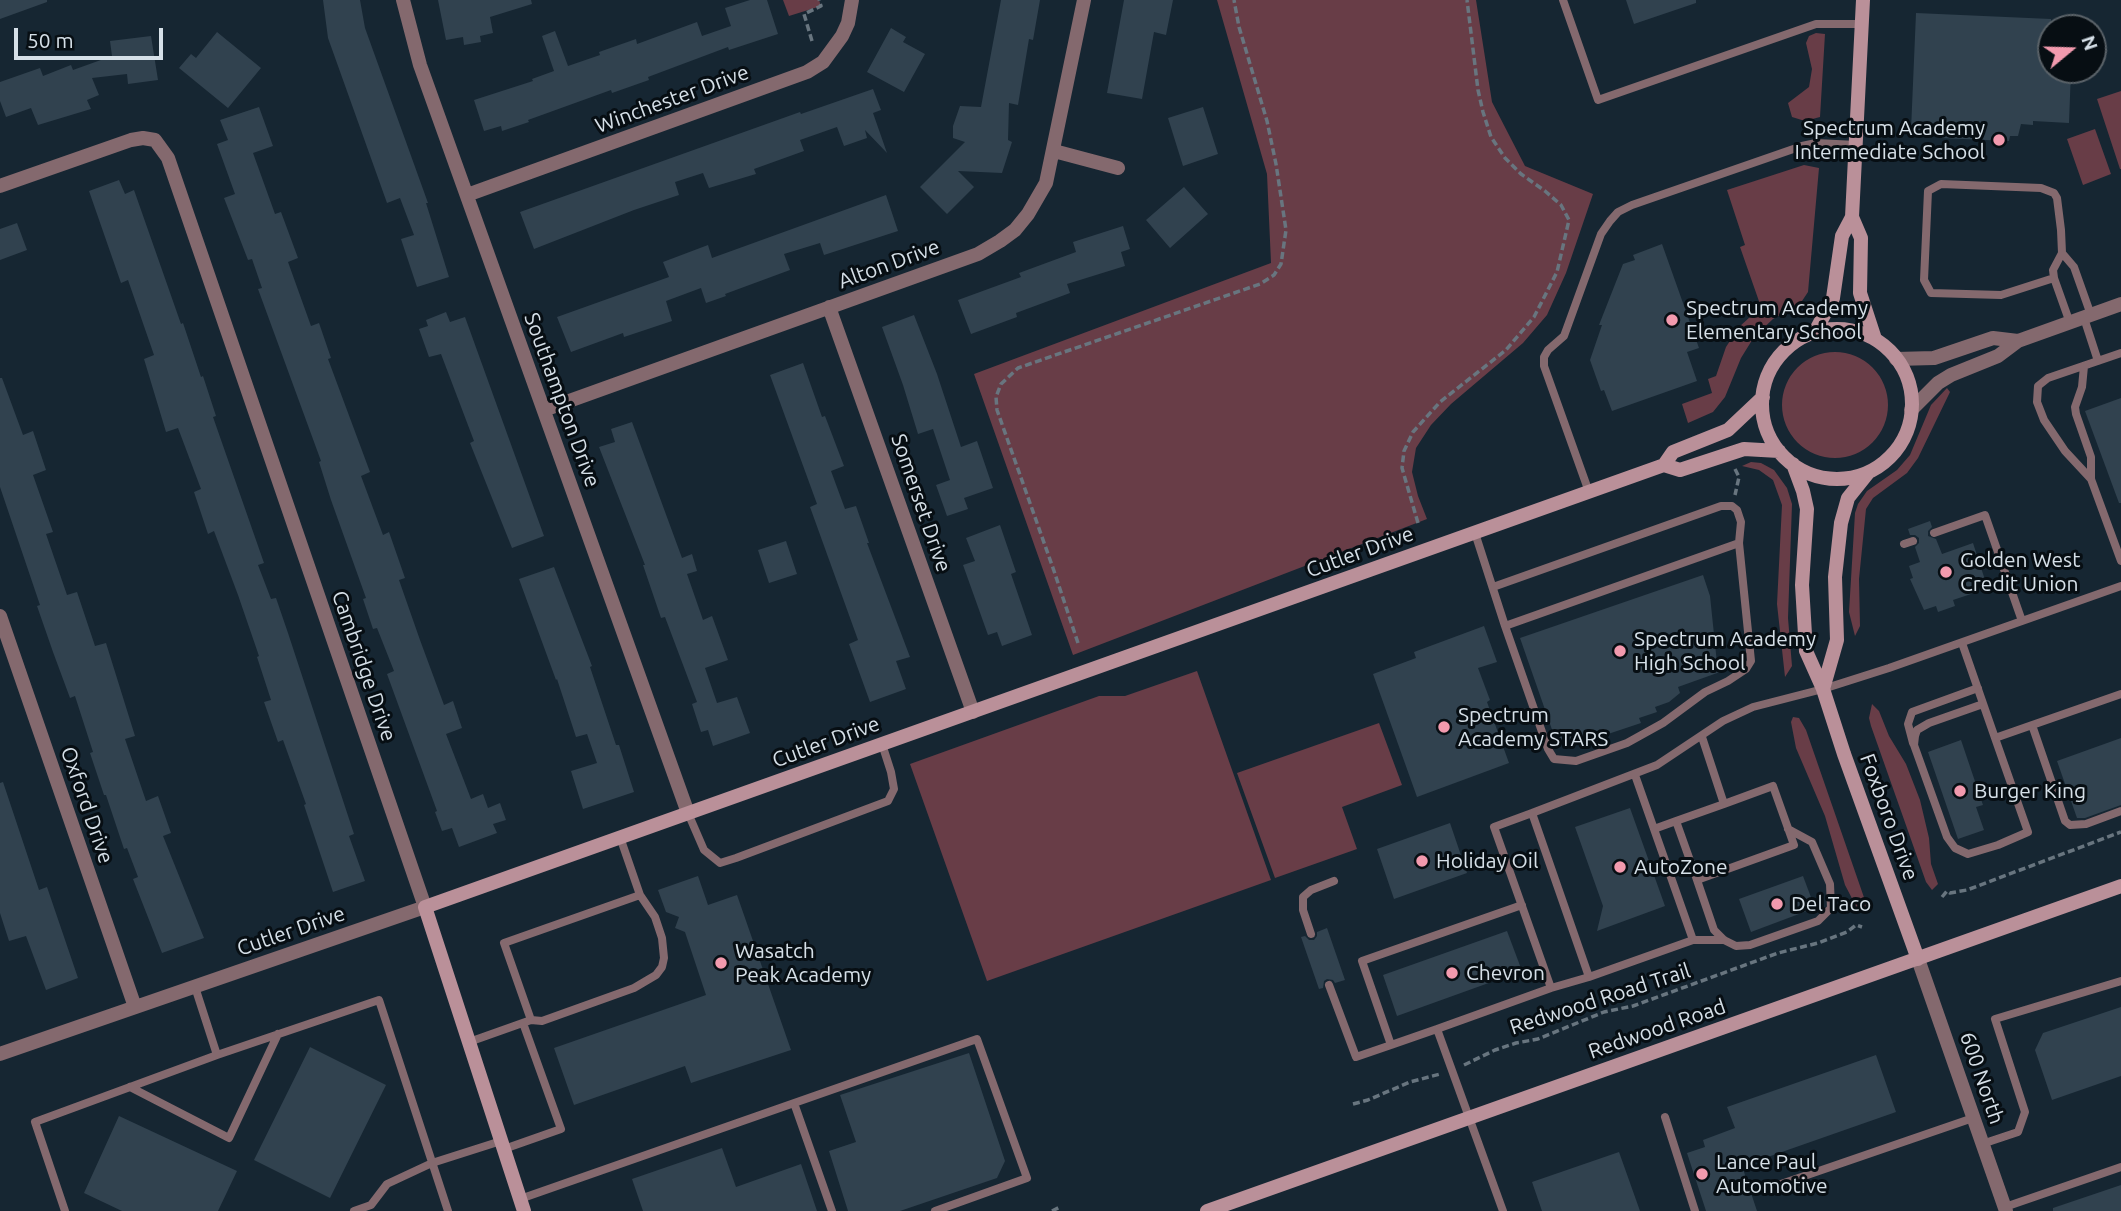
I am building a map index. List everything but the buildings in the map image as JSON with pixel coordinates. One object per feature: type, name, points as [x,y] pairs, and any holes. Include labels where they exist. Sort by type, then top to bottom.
[{"type":"street","name":"Southampton Drive","points":[[403,0],[420,65],[688,813]]},
{"type":"street","name":"Winchester Drive","points":[[467,195],[807,72],[823,62],[842,36],[848,23],[852,0]]},
{"type":"street","name":"Alton Drive","points":[[544,410],[989,249],[1014,230],[1040,197],[1054,151],[1084,0]]},
{"type":"street","points":[[1815,332],[1833,298],[1842,236],[1852,217],[1863,0]]},
{"type":"street","name":"Cambridge Drive","points":[[0,186],[119,143],[143,138],[155,140],[173,168],[425,907],[522,1205]]},
{"type":"street","points":[[1054,151],[1118,168]]},
{"type":"street","points":[[1852,217],[1861,238],[1860,293],[1875,339]]},
{"type":"street","points":[[1912,410],[1943,379],[1998,356],[2018,341],[2121,304]]},
{"type":"street","name":"Somerset Drive","points":[[829,307],[973,712]]},
{"type":"street","points":[[1852,330],[1875,339],[1896,359],[1910,388],[1912,410],[1899,446],[1881,465],[1857,476],[1817,476],[1793,464],[1779,451],[1766,425],[1763,397],[1769,372],[1776,361],[1793,344],[1815,332],[1852,330]]},
{"type":"street","points":[[1896,359],[1934,358],[1993,338],[2018,341]]},
{"type":"street","name":"Cutler Drive","points":[[1664,466],[1673,452],[1728,430],[1763,397]]},
{"type":"street","name":"Cutler Drive","points":[[0,1054],[425,907],[1664,466],[1680,470],[1744,449],[1779,451]]},
{"type":"street","name":"Foxboro Drive","points":[[1793,464],[1807,509],[1802,585],[1806,652],[1824,689],[1840,744],[1918,959]]},
{"type":"street","points":[[1824,689],[1837,640],[1835,577],[1843,515],[1848,498],[1870,471]]},
{"type":"street","name":"Oxford Drive","points":[[0,616],[135,1007]]},
{"type":"street","name":"Redwood Road","points":[[1206,1211],[2121,886]]},
{"type":"street","name":"600 North","points":[[1918,959],[2005,1209]]},
{"type":"lane","points":[[1563,0],[1598,100],[1815,24],[1862,24]]},
{"type":"lane","points":[[1589,492],[1544,366],[1544,357],[1564,335],[1601,234],[1610,221],[1618,212],[1632,205],[1802,146],[1816,143],[1857,145]]},
{"type":"lane","points":[[2054,278],[2001,295],[1931,293],[1924,280],[1928,191],[1941,184],[2051,190],[2057,198],[2062,253],[2053,270],[2054,278],[2081,319],[2098,362]]},
{"type":"lane","points":[[2062,253],[2074,267],[2081,319]]},
{"type":"lane","points":[[2091,480],[2065,451],[2044,420],[2037,402],[2038,386],[2042,382],[2121,354]]},
{"type":"lane","points":[[2084,366],[2082,387],[2075,407],[2091,457],[2091,480],[2121,561]]},
{"type":"lane","points":[[1475,533],[1493,587],[1506,626],[1548,749],[1554,759],[1576,761],[1627,743],[1663,723],[1706,692],[1728,681],[1746,669],[1751,661],[1739,514],[1732,506],[1721,506],[1493,587]]},
{"type":"lane","points":[[1934,533],[1985,515],[2022,621]]},
{"type":"lane","points":[[1506,626],[1740,543]]},
{"type":"lane","points":[[1551,988],[1494,827],[1657,765],[1753,706],[1824,689],[2121,586]]},
{"type":"lane","points":[[1962,643],[1978,688],[1983,704],[2028,832],[1968,854],[1955,848],[1947,837],[1908,724],[1912,712],[1978,688]]},
{"type":"lane","points":[[1995,738],[2121,694]]},
{"type":"lane","points":[[1914,745],[1915,736],[1921,727],[1983,704]]},
{"type":"lane","points":[[2032,725],[2065,821],[2070,825],[2086,824],[2121,811]]},
{"type":"lane","points":[[1702,737],[1724,804]]},
{"type":"lane","points":[[688,813],[704,850],[720,863],[736,858],[888,801],[894,789],[882,744]]},
{"type":"lane","points":[[1635,775],[1693,940]]},
{"type":"lane","points":[[1654,829],[1773,786],[1794,845],[1697,880]]},
{"type":"lane","points":[[1532,813],[1590,977]]},
{"type":"lane","points":[[1676,821],[1714,930],[1724,940],[1736,946],[1750,945],[1809,925],[1829,913],[1833,901],[1832,892],[1816,848],[1812,842],[1788,829]]},
{"type":"lane","points":[[468,1042],[527,1022],[542,1021],[647,983],[662,967],[662,938],[655,917],[640,895],[620,837]]},
{"type":"lane","points":[[1311,934],[1303,910],[1303,897],[1311,890],[1334,881]]},
{"type":"lane","points":[[355,1211],[372,1208],[387,1184],[432,1163],[561,1129],[504,943],[640,895]]},
{"type":"lane","points":[[1391,1045],[1362,961],[1522,905]]},
{"type":"lane","points":[[1329,985],[1356,1057],[1693,940],[1724,940]]},
{"type":"lane","points":[[1982,1144],[2018,1132],[2025,1112],[1995,1018],[2121,981]]},
{"type":"lane","points":[[195,986],[216,1055]]},
{"type":"lane","points":[[65,1211],[35,1122],[216,1055],[379,1000],[448,1211]]},
{"type":"lane","points":[[1437,1029],[1503,1211]]},
{"type":"lane","points":[[130,1087],[229,1138],[278,1034]]},
{"type":"lane","points":[[522,1205],[794,1103],[977,1039],[1027,1178],[935,1211]]},
{"type":"lane","points":[[794,1103],[832,1211]]},
{"type":"lane","points":[[1665,1117],[1695,1211]]},
{"type":"lane","points":[[1782,1184],[1973,1118]]},
{"type":"lane","points":[[2005,1209],[2121,1167]]},
{"type":"path","points":[[812,41],[804,13],[821,6],[819,0]]},
{"type":"path","points":[[1077,643],[997,410],[996,397],[1002,384],[1018,368],[1260,284],[1273,275],[1281,264],[1286,230],[1279,177],[1267,121],[1239,27],[1234,0]]},
{"type":"path","points":[[1418,523],[1402,468],[1404,451],[1413,432],[1440,402],[1506,350],[1534,317],[1557,272],[1569,220],[1561,205],[1521,174],[1505,158],[1491,137],[1478,90],[1467,0]]},
{"type":"path","points":[[1734,467],[1739,477],[1736,489]]},
{"type":"path","points":[[1942,897],[1947,891],[1950,893],[1967,890],[2121,832]]},
{"type":"path","name":"Redwood Road Trail","points":[[1353,1104],[1410,1082],[1428,1078],[1495,1050],[1538,1039],[1604,1012],[1633,1006],[1778,953],[1818,943],[1847,932],[1856,925],[1862,927]]},
{"type":"path","points":[[1052,1211],[1060,1207]]},
{"type":"shaded area","points":[[783,0],[819,0],[821,6],[789,16]]},
{"type":"shaded area","points":[[1217,0],[1476,0],[1492,102],[1525,166],[1593,194],[1566,273],[1547,315],[1523,343],[1451,404],[1431,425],[1416,448],[1412,472],[1427,519],[1073,655],[974,374],[1271,263],[1267,174]]},
{"type":"shaded area","points":[[1816,33],[1825,34],[1820,117],[1805,121],[1792,117],[1788,103],[1809,87],[1812,69],[1806,43],[1809,36]]},
{"type":"shaded area","points":[[2121,91],[2121,169],[2120,169],[2097,99]]},
{"type":"shaded area","points":[[2095,129],[2111,174],[2083,185],[2067,139]]},
{"type":"shaded area","points":[[1804,165],[1819,168],[1808,292],[1800,304],[1773,319],[1754,337],[1741,358],[1725,397],[1713,412],[1688,423],[1682,404],[1712,393],[1708,379],[1716,376],[1726,347],[1739,327],[1761,307],[1740,247],[1745,245],[1727,190]]},
{"type":"shaded area","points":[[1835,352],[1855,356],[1873,367],[1884,385],[1888,405],[1884,425],[1873,443],[1855,454],[1835,458],[1815,454],[1797,443],[1786,425],[1782,405],[1786,385],[1797,367],[1815,356]]},
{"type":"shaded area","points":[[1947,388],[1950,392],[1918,458],[1907,473],[1873,498],[1866,509],[1859,579],[1860,626],[1855,636],[1849,612],[1855,513],[1858,504],[1867,491],[1897,470],[1910,455],[1931,405]]},
{"type":"shaded area","points":[[1751,462],[1761,463],[1774,470],[1787,488],[1792,504],[1788,618],[1792,666],[1785,677],[1777,604],[1782,505],[1773,480],[1759,470],[1742,466]]},
{"type":"shaded area","points":[[1197,671],[1271,880],[987,981],[910,764],[1099,696],[1125,696]]},
{"type":"shaded area","points":[[1872,704],[1879,711],[1889,736],[1906,764],[1920,800],[1929,838],[1931,864],[1938,884],[1932,890],[1926,882],[1871,726],[1869,718]]},
{"type":"shaded area","points":[[1793,717],[1799,718],[1806,730],[1868,909],[1858,910],[1845,885],[1825,816],[1796,748],[1791,722]]},
{"type":"shaded area","points":[[1379,723],[1402,785],[1342,807],[1357,849],[1275,878],[1237,773]]},
{"type":"place","name":"Spectrum Academy Intermediate School","points":[[1999,140]]},
{"type":"place","name":"Spectrum Academy Elementary School","points":[[1672,320]]},
{"type":"place","name":"Golden West Credit Union","points":[[1946,572]]},
{"type":"place","name":"Spectrum Academy High School","points":[[1620,651]]},
{"type":"place","name":"Spectrum Academy STARS","points":[[1444,727]]},
{"type":"place","name":"Burger King","points":[[1960,791]]},
{"type":"place","name":"Holiday Oil","points":[[1422,861]]},
{"type":"place","name":"AutoZone","points":[[1620,867]]},
{"type":"place","name":"Del Taco","points":[[1777,904]]},
{"type":"place","name":"Wasatch Peak Academy","points":[[721,963]]},
{"type":"place","name":"Chevron","points":[[1452,973]]},
{"type":"place","name":"Lance Paul Automotive","points":[[1702,1174]]}]
